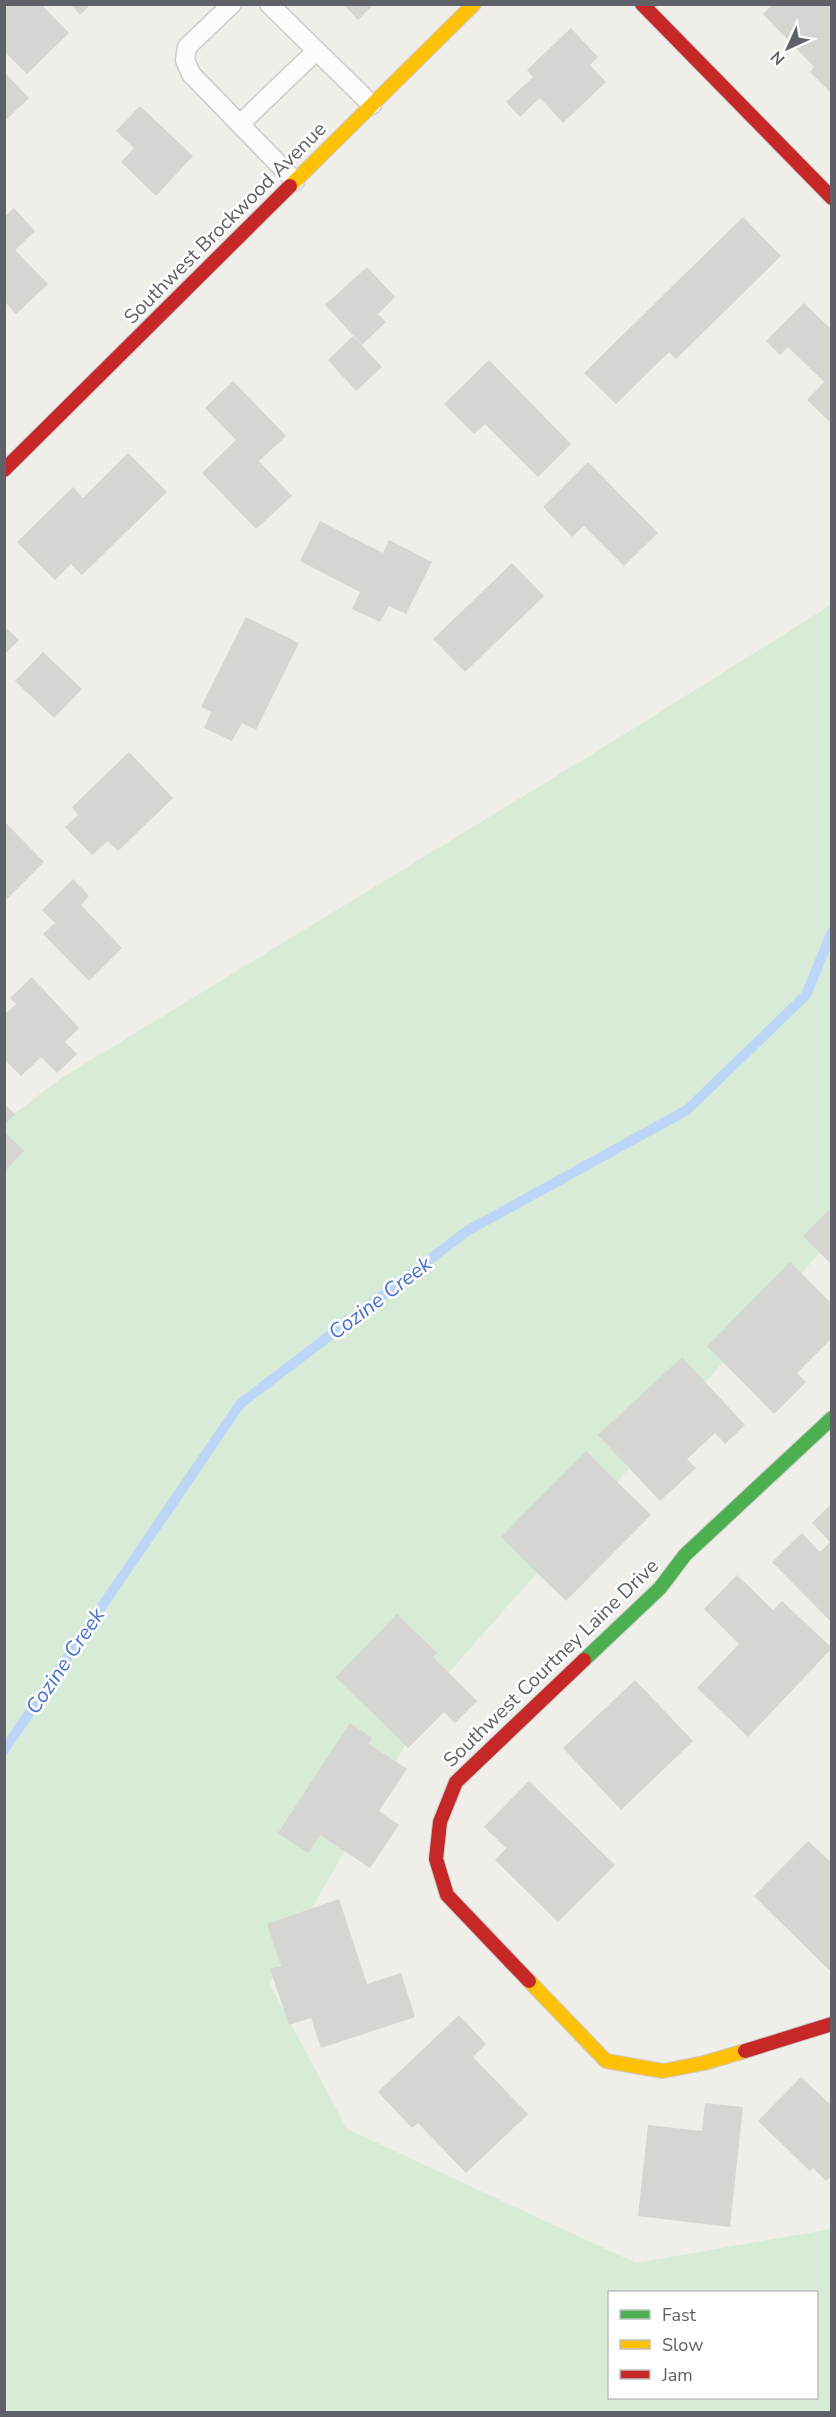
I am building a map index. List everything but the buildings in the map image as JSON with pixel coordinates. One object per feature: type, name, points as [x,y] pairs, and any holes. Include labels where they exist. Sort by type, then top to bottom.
[{"type":"street","name":"Southwest Brockwood Avenue","points":[[4,470],[474,4]]},
{"type":"street","points":[[642,4],[831,198]]},
{"type":"street","name":"Southwest Courtney Laine Drive","points":[[831,1418],[686,1555],[660,1588],[456,1782],[440,1822],[436,1859],[447,1895],[606,2061],[663,2071],[704,2063],[831,2024]]},
{"type":"lane","points":[[232,4],[187,47],[185,60],[191,74],[296,181]]},
{"type":"lane","points":[[269,4],[372,105]]},
{"type":"lane","points":[[240,124],[316,51]]},
{"type":"green space","points":[[831,605],[831,1240],[443,1679],[269,1983],[347,2129],[636,2263],[831,2229],[831,2412],[5,2412],[5,1121],[60,1079],[599,750]]},
{"type":"waterway","name":"Cozine Creek","points":[[4,1750],[240,1404],[467,1231],[687,1110],[806,995],[832,932]]},
{"type":"traffic: fast","points":[[584,1660],[660,1588],[685,1555],[832,1418]]},
{"type":"traffic: slow","points":[[290,186],[474,4]]},
{"type":"traffic: slow","points":[[529,1981],[606,2061],[663,2071],[704,2063],[745,2051]]},
{"type":"traffic: jam","points":[[642,4],[832,198]]},
{"type":"traffic: jam","points":[[4,470],[290,186]]},
{"type":"traffic: jam","points":[[529,1981],[447,1895],[436,1859],[440,1822],[456,1782],[584,1660]]},
{"type":"traffic: jam","points":[[745,2051],[832,2024]]}]
